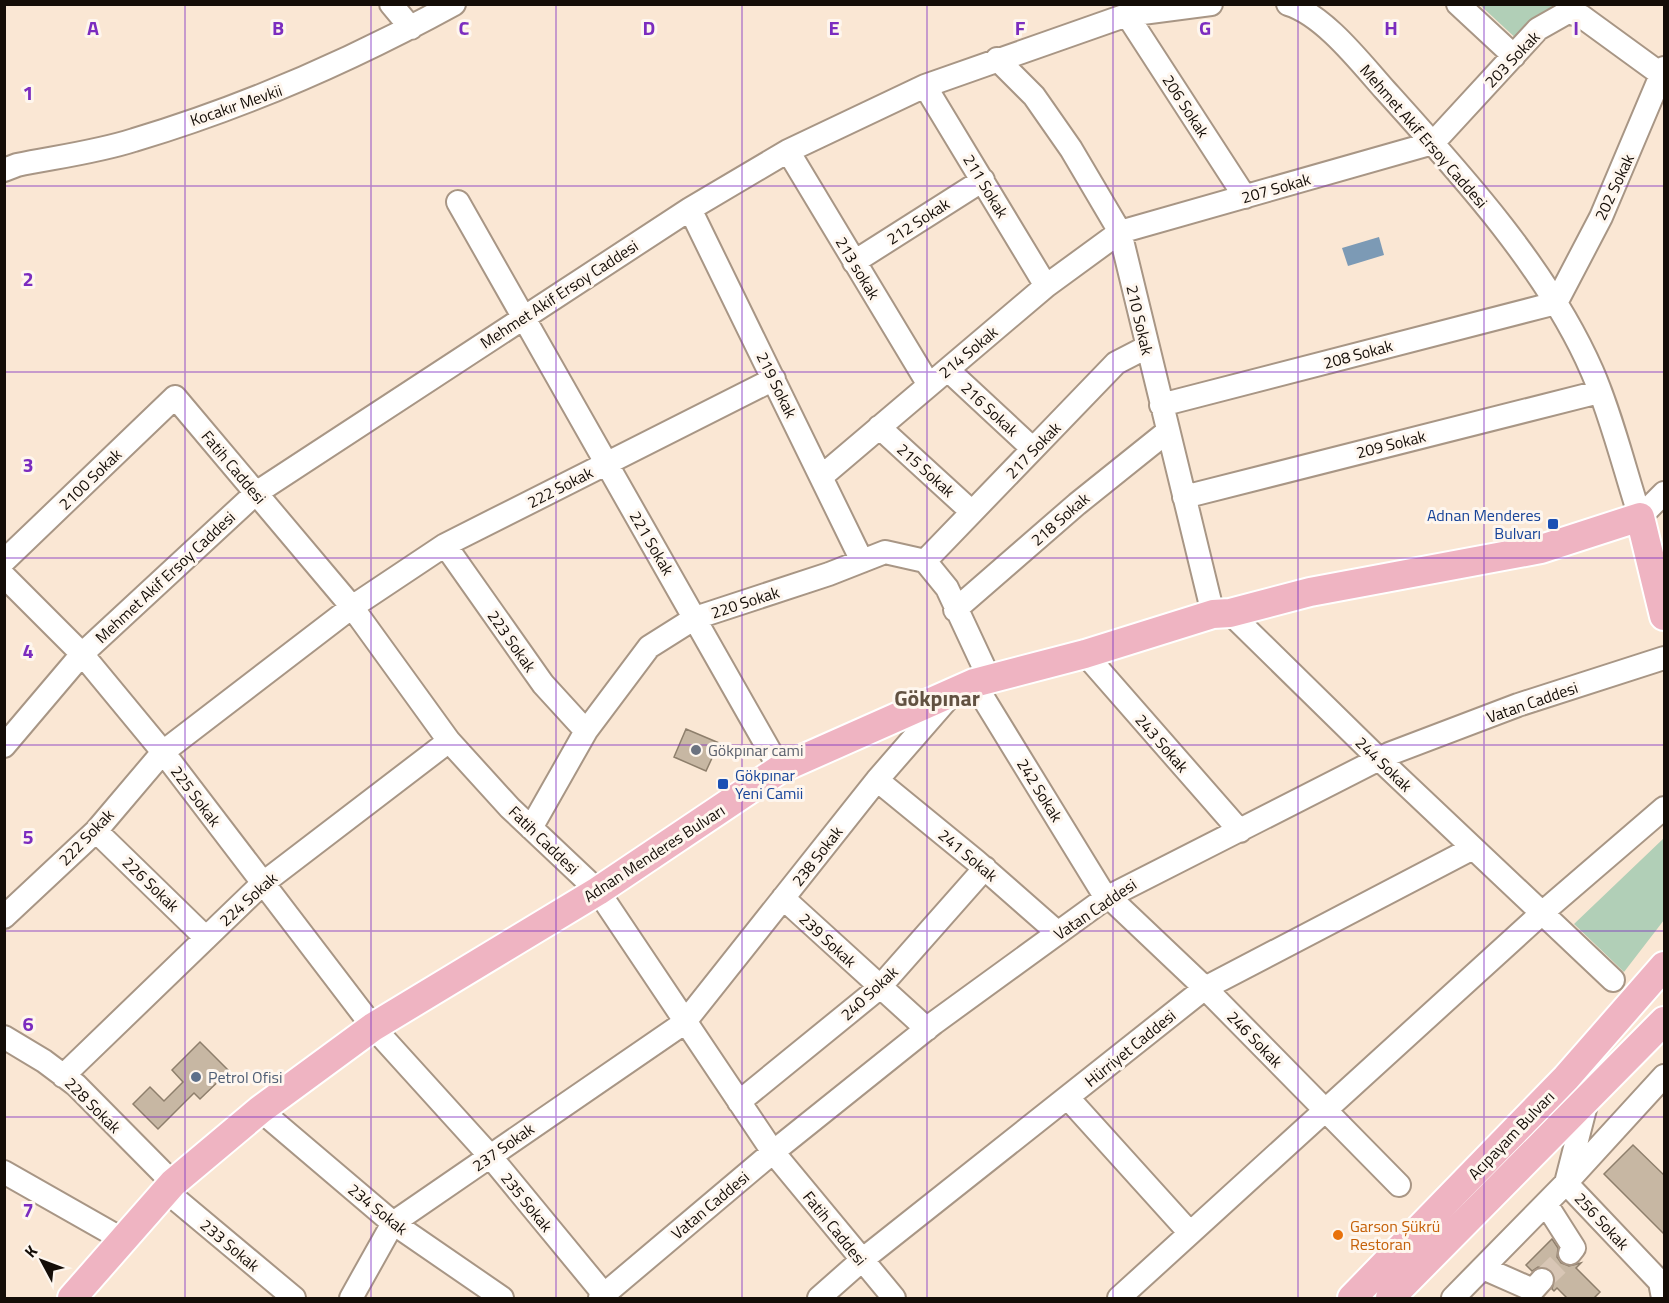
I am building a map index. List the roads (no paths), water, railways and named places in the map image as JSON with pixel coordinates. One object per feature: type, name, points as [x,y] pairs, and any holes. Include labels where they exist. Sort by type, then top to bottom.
[{"type":"main road","name":"Adnan Menderes Bulvarı","points":[[163,1194],[260,1110],[373,1027],[598,891],[780,769],[972,684],[1085,654],[1222,613],[1310,592],[1541,549],[1640,517]]},
{"type":"main road","points":[[1640,517],[1665,616]]},
{"type":"main road","name":"Acıpayam Bulvarı","points":[[1352,1299],[1566,1078],[1665,966]]},
{"type":"main road","name":"Acıpayam Bulvarı","points":[[1390,1299],[1665,1021]]},
{"type":"main road","points":[[51,1299],[113,1234],[163,1194]]},
{"type":"main road","points":[[72,1299],[124,1242],[163,1194]]},
{"type":"street","points":[[391,4],[411,28]]},
{"type":"street","name":"Kocakır Mevkii","points":[[4,170],[17,165],[132,141],[280,90],[372,49],[454,4]]},
{"type":"street","name":"Mehmet Akif Ersoy Caddesi","points":[[4,746],[82,654],[256,493],[690,209],[788,151],[925,86],[1127,15],[1211,4]]},
{"type":"street","points":[[1458,4],[1514,56]]},
{"type":"street","name":"Mehmet Akif Ersoy Caddesi","points":[[1295,5],[1312,15],[1328,31],[1473,187],[1556,303],[1592,371],[1640,517]]},
{"type":"street","name":"203 Sokak","points":[[1433,143],[1538,29],[1568,12],[1581,16],[1663,71]]},
{"type":"street","name":"206 Sokak","points":[[1127,15],[1245,197]]},
{"type":"street","name":"210 Sokak","points":[[997,59],[1034,96],[1071,149],[1120,232],[1184,497],[1222,613]]},
{"type":"street","name":"202 Sokak","points":[[1556,303],[1601,217],[1663,71]]},
{"type":"street","name":"211 Sokak","points":[[925,86],[1046,286]]},
{"type":"street","name":"207 Sokak","points":[[1120,232],[1433,143]]},
{"type":"street","name":"213 sokak","points":[[788,151],[929,385]]},
{"type":"street","name":"212 Sokak","points":[[854,262],[983,180]]},
{"type":"street","name":"221 Sokak","points":[[458,202],[780,769]]},
{"type":"street","name":"219 Sokak","points":[[690,209],[862,561]]},
{"type":"street","name":"214 Sokak","points":[[821,477],[1046,286],[1120,232]]},
{"type":"street","name":"208 Sokak","points":[[1161,405],[1556,303]]},
{"type":"street","name":"217 Sokak","points":[[925,561],[1116,363],[1147,347]]},
{"type":"street","name":"216 Sokak","points":[[948,369],[1033,449]]},
{"type":"street","name":"222 Sokak","points":[[4,917],[96,831],[163,752],[352,607],[445,546],[774,379]]},
{"type":"street","name":"209 Sokak","points":[[1184,497],[1599,392]]},
{"type":"street","name":"Fatih Caddesi","points":[[175,397],[352,607],[449,741],[531,828],[598,891],[684,1023],[773,1152],[894,1299]]},
{"type":"street","name":"2100 Sokak","points":[[4,561],[175,397]]},
{"type":"street","name":"215 Sokak","points":[[879,428],[972,512]]},
{"type":"street","name":"218 Sokak","points":[[956,610],[1077,504],[1168,430]]},
{"type":"street","points":[[1640,517],[1665,493]]},
{"type":"street","name":"223 Sokak","points":[[445,546],[543,684],[586,731]]},
{"type":"street","name":"220 Sokak","points":[[531,828],[586,731],[649,647],[695,618],[885,552],[925,561]]},
{"type":"street","points":[[925,561],[947,588],[956,610],[972,684]]},
{"type":"street","name":"225 Sokak","points":[[4,576],[82,654],[163,752],[373,1027]]},
{"type":"street","name":"244 Sokak","points":[[1222,613],[1613,980]]},
{"type":"street","name":"243 Sokak","points":[[1085,654],[1240,831]]},
{"type":"street","name":"Vatan Caddesi","points":[[603,1297],[773,1152],[927,1029],[1107,897],[1378,759],[1518,705],[1665,658]]},
{"type":"street","name":"238 Sokak","points":[[684,1023],[877,780],[972,684]]},
{"type":"street","name":"242 Sokak","points":[[972,684],[1107,897]]},
{"type":"street","name":"224 Sokak","points":[[63,1076],[262,884],[449,741]]},
{"type":"street","name":"241 Sokak","points":[[877,780],[985,868],[1058,933]]},
{"type":"street","points":[[1119,1299],[1542,912],[1665,808]]},
{"type":"street","name":"226 Sokak","points":[[96,831],[206,938]]},
{"type":"street","name":"Hürriyet Caddesi","points":[[819,1299],[862,1260],[1205,988],[1473,848]]},
{"type":"street","name":"240 Sokak","points":[[739,1102],[879,988],[985,868]]},
{"type":"street","name":"246 Sokak","points":[[1107,897],[1205,988],[1399,1185]]},
{"type":"street","name":"239 Sokak","points":[[783,898],[879,988],[927,1029]]},
{"type":"street","name":"237 Sokak","points":[[351,1299],[393,1223],[684,1023]]},
{"type":"street","name":"235 Sokak","points":[[373,1027],[490,1156],[603,1297]]},
{"type":"street","name":"228 Sokak","points":[[9,1047],[63,1076],[163,1194]]},
{"type":"street","points":[[1453,1299],[1566,1183],[1665,1076]]},
{"type":"street","points":[[1068,1098],[1190,1233]]},
{"type":"street","name":"256 Sokak","points":[[1587,1101],[1566,1183],[1663,1286]]},
{"type":"street","name":"234 Sokak","points":[[260,1110],[393,1223],[502,1299]]},
{"type":"street","points":[[4,1172],[113,1234]]},
{"type":"street","name":"233 Sokak","points":[[163,1194],[294,1299]]},
{"type":"street","points":[[1546,1204],[1574,1248],[1570,1253]]},
{"type":"street","points":[[1483,1268],[1533,1290],[1542,1280]]},
{"type":"street","points":[[1643,1299],[1663,1286]]},
{"type":"water","points":[[1379,237],[1384,255],[1348,266],[1342,248]]},
{"type":"tunnel","points":[[1542,1280],[1570,1253]]},
{"type":"place","name":"Adnan Menderes Bulvarı","points":[[1553,524]]},
{"type":"place","name":"Gökpınar cami","points":[[696,750]]},
{"type":"place","name":"Gökpınar Yeni Camii","points":[[723,784]]},
{"type":"place","name":"Petrol Ofisi","points":[[196,1077]]},
{"type":"place","name":"Garson Şükrü Restoran","points":[[1338,1235]]},
{"type":"district","name":"Gökpınar","points":[[937,698]]}]
